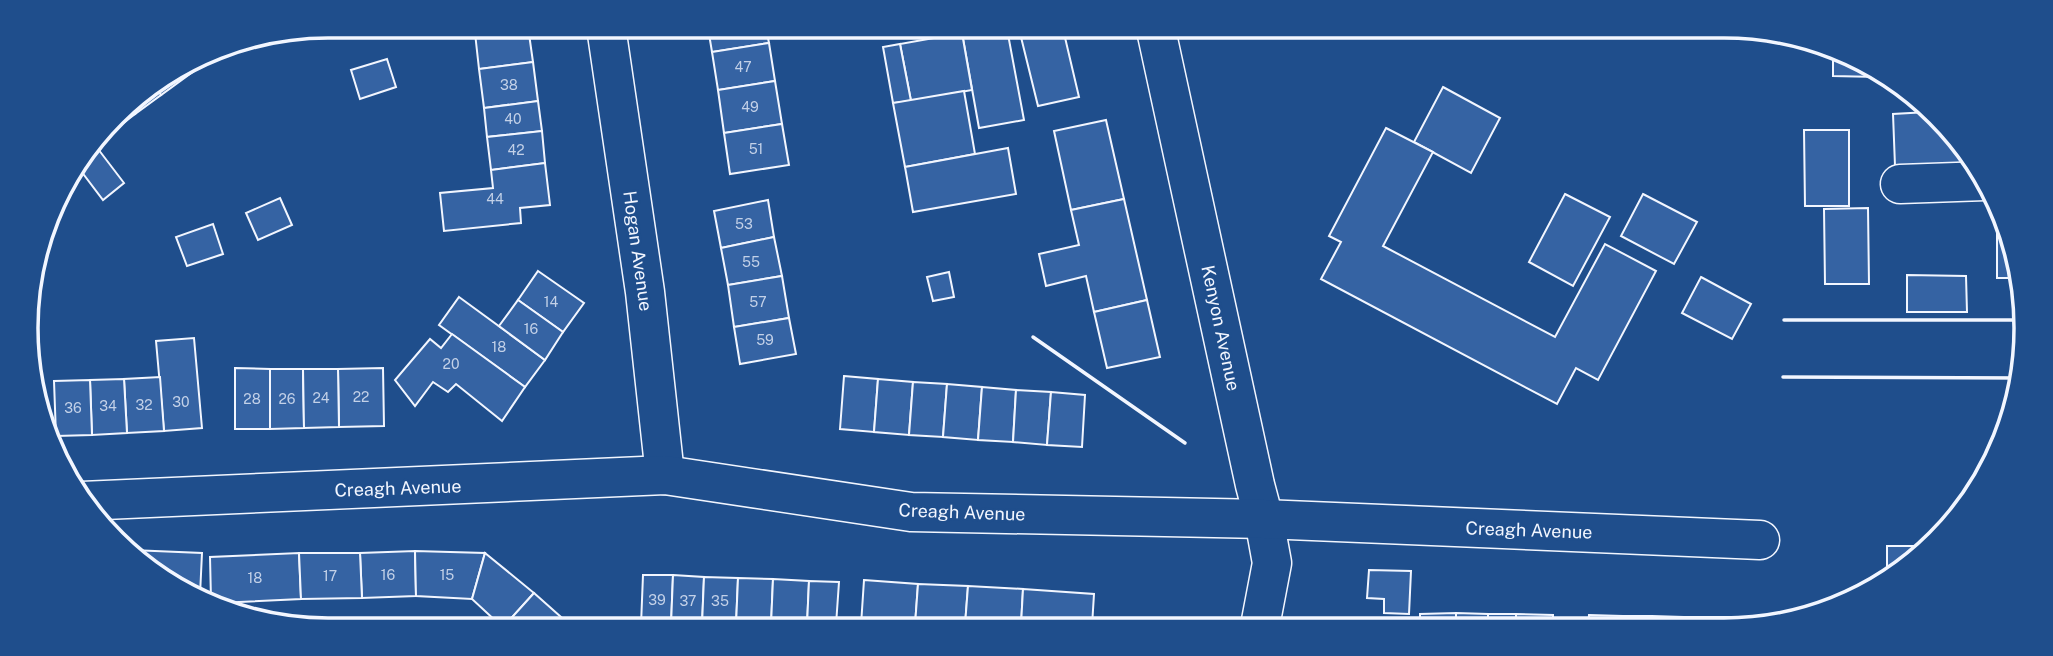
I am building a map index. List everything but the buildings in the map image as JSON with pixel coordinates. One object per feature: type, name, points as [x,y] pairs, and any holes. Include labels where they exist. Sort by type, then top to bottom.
[{"type":"street","name":"Hogan Avenue","points":[[608,38],[645,292],[665,475]]},
{"type":"street","name":"Kenyon Avenue","points":[[1158,38],[1272,563],[1262,618]]},
{"type":"street","points":[[1900,184],[1975,181]]},
{"type":"street","name":"Creagh Avenue","points":[[95,500],[665,475],[911,512],[1264,519],[1760,540]]},
{"type":"wall","points":[[1784,320],[2014,320]]},
{"type":"wall","points":[[1033,337],[1185,443]]},
{"type":"wall","points":[[1783,377],[2010,378]]}]
